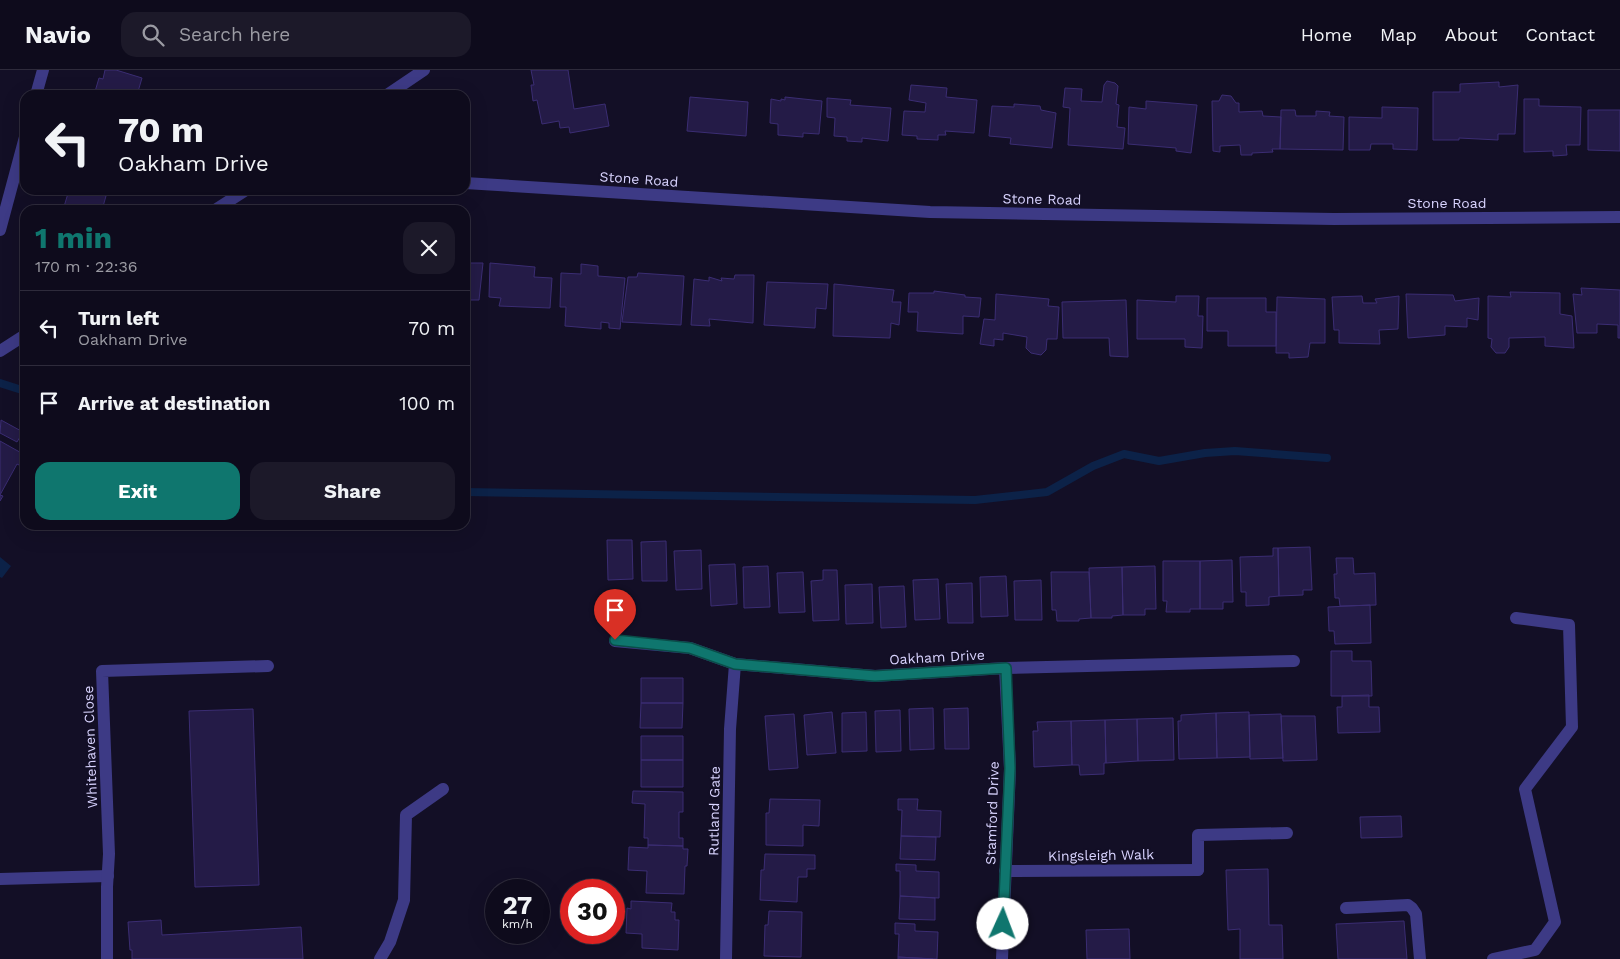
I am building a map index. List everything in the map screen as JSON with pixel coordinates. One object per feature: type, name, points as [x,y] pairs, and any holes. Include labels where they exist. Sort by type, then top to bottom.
[{"type":"street","points":[[37,90],[43,70]]},
{"type":"street","points":[[394,90],[424,70]]},
{"type":"street","points":[[0,230],[20,156]]},
{"type":"street","name":"Stone Road","points":[[470,183],[930,212],[1334,219],[1620,217]]},
{"type":"street","points":[[223,205],[238,195]]},
{"type":"street","points":[[0,351],[20,338]]},
{"type":"street","points":[[1493,959],[1535,950],[1555,922],[1525,789],[1572,727],[1569,625],[1516,618]]},
{"type":"street","name":"Oakham Drive","points":[[615,640],[690,648],[735,664],[875,676],[1006,668],[1294,661]]},
{"type":"street","name":"Rutland Gate","points":[[726,959],[730,729],[735,664]]},
{"type":"street","name":"Whitehaven Close","points":[[107,959],[110,854],[102,671],[268,666]]},
{"type":"street","name":"Stamford Drive","points":[[1002,959],[1010,768],[1006,668]]},
{"type":"street","points":[[380,959],[390,942],[404,900],[406,815],[443,790]]},
{"type":"street","name":"Kingsleigh Walk","points":[[1005,871],[1198,870],[1198,835],[1286,833]]},
{"type":"street","points":[[0,879],[108,876]]},
{"type":"street","points":[[1346,908],[1408,905],[1416,914],[1420,959]]},
{"type":"water","points":[[0,557],[11,566],[2,578],[0,577]]},
{"type":"building","points":[[105,70],[116,70],[142,78],[138,90],[95,90],[99,78],[103,79]]},
{"type":"building","points":[[531,70],[568,70],[574,109],[605,104],[609,126],[570,133],[569,127],[560,128],[559,121],[542,124],[537,100],[533,101],[531,85],[534,85]]},
{"type":"building","points":[[1107,81],[1118,86],[1116,104],[1119,105],[1117,127],[1125,128],[1123,149],[1068,145],[1070,108],[1063,107],[1065,88],[1082,89],[1081,101],[1102,102],[1104,85]]},
{"type":"building","points":[[1499,82],[1499,87],[1518,85],[1515,134],[1498,134],[1498,140],[1459,138],[1459,140],[1433,140],[1433,92],[1460,92],[1460,84]]},
{"type":"building","points":[[911,85],[947,88],[946,97],[977,100],[974,133],[945,131],[946,135],[938,135],[938,140],[917,139],[917,136],[902,135],[904,111],[925,112],[926,103],[909,100]]},
{"type":"building","points":[[1222,95],[1231,96],[1236,103],[1239,103],[1239,112],[1262,111],[1263,116],[1281,117],[1280,149],[1272,149],[1273,152],[1241,155],[1240,145],[1220,146],[1220,152],[1213,151],[1212,101],[1219,101]]},
{"type":"building","points":[[690,97],[748,102],[746,136],[687,131]]},
{"type":"building","points":[[785,97],[822,101],[819,134],[803,133],[803,137],[778,135],[778,124],[770,123],[771,99],[781,101],[781,99],[785,100]]},
{"type":"building","points":[[827,98],[851,100],[850,105],[891,108],[888,141],[862,138],[862,142],[847,141],[847,137],[834,136],[835,118],[827,117]]},
{"type":"building","points":[[1524,99],[1539,99],[1539,106],[1581,107],[1580,145],[1566,145],[1567,155],[1553,156],[1553,151],[1524,152]]},
{"type":"building","points":[[1146,101],[1197,105],[1191,153],[1176,151],[1176,148],[1128,144],[1129,107],[1146,109]]},
{"type":"building","points":[[1014,104],[1040,106],[1041,110],[1056,113],[1052,148],[1010,144],[1011,138],[989,136],[992,106],[1014,107]]},
{"type":"building","points":[[1382,107],[1418,108],[1417,150],[1393,149],[1393,144],[1371,144],[1370,150],[1349,150],[1349,117],[1382,118]]},
{"type":"building","points":[[1281,110],[1295,110],[1296,116],[1316,116],[1316,111],[1330,112],[1329,116],[1344,117],[1343,150],[1280,149]]},
{"type":"building","points":[[1588,110],[1620,110],[1620,151],[1588,150]]},
{"type":"building","points":[[68,195],[106,196],[103,205],[64,205]]},
{"type":"building","points":[[470,263],[483,263],[479,300],[470,300]]},
{"type":"building","points":[[490,263],[535,267],[534,277],[552,278],[550,308],[499,306],[501,298],[489,297]]},
{"type":"building","points":[[581,264],[598,266],[598,276],[625,278],[620,329],[609,328],[609,323],[601,322],[601,329],[565,326],[566,307],[560,307],[561,273],[581,274]]},
{"type":"building","points":[[638,273],[684,276],[681,325],[622,322],[628,277],[637,277]]},
{"type":"building","points":[[735,275],[754,275],[753,323],[709,319],[710,326],[691,325],[694,279],[709,281],[709,277],[722,281],[721,278],[734,279]]},
{"type":"building","points":[[767,282],[828,284],[826,309],[816,308],[815,328],[764,325]]},
{"type":"building","points":[[834,284],[894,290],[892,302],[901,302],[899,325],[891,323],[890,338],[833,336]]},
{"type":"building","points":[[1581,288],[1620,290],[1620,338],[1618,338],[1618,325],[1597,324],[1597,333],[1577,333],[1573,294],[1582,295]]},
{"type":"building","points":[[934,291],[981,298],[979,317],[963,316],[963,334],[917,331],[918,312],[908,312],[909,293],[934,293]]},
{"type":"building","points":[[1510,292],[1560,293],[1560,314],[1572,316],[1574,348],[1545,346],[1545,337],[1509,338],[1509,347],[1505,353],[1496,353],[1491,347],[1492,339],[1488,338],[1488,296],[1511,297]]},
{"type":"building","points":[[996,294],[1049,299],[1048,306],[1059,307],[1057,339],[1047,339],[1046,350],[1041,355],[1031,353],[1026,348],[1027,337],[1003,333],[1003,340],[994,339],[994,346],[980,344],[984,319],[995,320]]},
{"type":"building","points":[[1406,294],[1453,295],[1455,301],[1479,298],[1478,320],[1467,318],[1467,327],[1445,326],[1445,335],[1408,338]]},
{"type":"building","points":[[1176,296],[1199,296],[1198,316],[1203,316],[1202,348],[1185,347],[1185,339],[1137,339],[1137,300],[1176,302]]},
{"type":"building","points":[[1362,296],[1363,303],[1377,303],[1375,299],[1399,296],[1398,329],[1379,330],[1380,344],[1339,343],[1339,330],[1334,330],[1332,297]]},
{"type":"building","points":[[1277,297],[1325,299],[1325,343],[1310,343],[1308,357],[1289,358],[1289,353],[1276,353]]},
{"type":"building","points":[[1207,298],[1266,298],[1266,312],[1276,312],[1276,346],[1228,346],[1228,331],[1207,331]]},
{"type":"building","points":[[1126,300],[1128,357],[1110,356],[1109,338],[1063,338],[1062,302]]},
{"type":"building","points":[[1,420],[20,430],[20,437],[17,442],[0,433]]},
{"type":"building","points":[[0,441],[20,452],[20,466],[17,464],[0,495]]},
{"type":"building","points":[[607,540],[632,540],[633,579],[608,580]]},
{"type":"building","points":[[666,541],[667,581],[642,581],[641,542]]},
{"type":"building","points":[[1310,547],[1312,590],[1303,590],[1303,595],[1279,596],[1278,548]]},
{"type":"building","points":[[1273,548],[1278,548],[1279,596],[1269,597],[1269,605],[1246,606],[1246,592],[1241,592],[1240,557],[1273,556]]},
{"type":"building","points":[[701,550],[702,589],[676,590],[674,551]]},
{"type":"building","points":[[1336,558],[1353,558],[1354,574],[1375,573],[1376,605],[1340,606],[1339,598],[1335,598],[1334,574],[1337,574]]},
{"type":"building","points":[[1232,560],[1233,602],[1223,602],[1223,609],[1200,609],[1200,561]]},
{"type":"building","points":[[1163,561],[1200,561],[1200,609],[1190,609],[1190,612],[1166,612],[1167,601],[1163,601]]},
{"type":"building","points":[[735,564],[737,604],[711,606],[709,565]]},
{"type":"building","points":[[768,566],[770,607],[744,608],[743,567]]},
{"type":"building","points":[[1155,566],[1156,609],[1145,609],[1145,615],[1123,615],[1122,567]]},
{"type":"building","points":[[1122,567],[1123,615],[1112,616],[1112,618],[1091,618],[1089,568]]},
{"type":"building","points":[[823,570],[837,570],[839,620],[813,621],[811,581],[823,580]]},
{"type":"building","points":[[803,572],[805,612],[779,613],[777,573]]},
{"type":"building","points":[[1051,572],[1089,572],[1091,618],[1079,619],[1079,621],[1057,621],[1056,610],[1052,610]]},
{"type":"building","points":[[1006,576],[1008,616],[981,617],[980,577]]},
{"type":"building","points":[[938,579],[940,619],[915,620],[913,580]]},
{"type":"building","points":[[1041,580],[1042,620],[1015,620],[1014,581]]},
{"type":"building","points":[[972,583],[973,623],[948,623],[946,584]]},
{"type":"building","points":[[872,584],[873,623],[846,624],[845,585]]},
{"type":"building","points":[[904,586],[906,627],[881,628],[879,587]]},
{"type":"building","points":[[1370,605],[1371,643],[1335,644],[1334,631],[1329,631],[1328,607]]},
{"type":"building","points":[[1331,651],[1352,651],[1352,661],[1371,661],[1372,696],[1331,696]]},
{"type":"building","points":[[641,678],[683,678],[683,703],[641,703]]},
{"type":"building","points":[[1369,695],[1369,707],[1379,707],[1380,732],[1338,733],[1337,707],[1342,707],[1342,696]]},
{"type":"building","points":[[641,703],[683,703],[682,728],[640,728]]},
{"type":"building","points":[[933,708],[934,749],[910,750],[909,709]]},
{"type":"building","points":[[968,708],[969,749],[945,749],[944,709]]},
{"type":"building","points":[[253,709],[259,885],[195,887],[189,711]]},
{"type":"building","points":[[900,710],[901,751],[876,752],[875,711]]},
{"type":"building","points":[[832,712],[836,753],[807,755],[804,715]]},
{"type":"building","points":[[866,712],[867,751],[842,752],[842,713]]},
{"type":"building","points":[[1249,712],[1250,757],[1217,758],[1216,713]]},
{"type":"building","points":[[1216,713],[1217,758],[1179,759],[1178,721],[1181,721],[1181,715]]},
{"type":"building","points":[[794,714],[798,768],[769,770],[765,716]]},
{"type":"building","points":[[1281,714],[1283,758],[1250,759],[1249,715]]},
{"type":"building","points":[[1281,716],[1315,716],[1317,760],[1283,761]]},
{"type":"building","points":[[1173,718],[1174,760],[1138,761],[1137,719]]},
{"type":"building","points":[[1137,719],[1138,761],[1106,763],[1105,720]]},
{"type":"building","points":[[1105,720],[1106,763],[1104,763],[1104,774],[1080,775],[1079,765],[1072,765],[1071,721]]},
{"type":"building","points":[[1071,721],[1072,765],[1034,767],[1033,731],[1038,731],[1037,722]]},
{"type":"building","points":[[641,736],[683,736],[683,760],[641,760]]},
{"type":"building","points":[[641,760],[683,760],[683,787],[641,787]]},
{"type":"building","points":[[633,791],[683,792],[683,812],[679,812],[679,838],[683,838],[683,846],[648,845],[648,838],[644,838],[645,804],[632,803]]},
{"type":"building","points":[[770,799],[820,800],[819,826],[803,825],[803,846],[766,845],[766,813],[769,813]]},
{"type":"building","points":[[898,799],[918,799],[917,810],[941,811],[940,837],[901,836],[902,810],[898,810]]},
{"type":"building","points":[[1401,816],[1402,837],[1361,838],[1360,817]]},
{"type":"building","points":[[901,836],[936,837],[935,860],[900,859]]},
{"type":"building","points":[[648,845],[683,846],[683,849],[688,849],[684,894],[646,893],[647,871],[628,870],[629,847],[648,848]]},
{"type":"building","points":[[765,854],[815,855],[815,869],[807,869],[807,877],[798,877],[797,902],[760,900],[761,870],[764,870]]},
{"type":"building","points":[[896,864],[916,865],[916,871],[939,872],[939,898],[900,896],[900,871],[896,871]]},
{"type":"building","points":[[1268,869],[1269,925],[1282,925],[1283,959],[1240,959],[1240,929],[1228,930],[1226,870]]},
{"type":"building","points":[[900,896],[935,898],[935,920],[899,919]]},
{"type":"building","points":[[631,901],[672,903],[671,912],[675,912],[675,920],[679,920],[678,950],[642,948],[642,934],[626,933],[627,908],[631,909]]},
{"type":"building","points":[[769,911],[802,912],[801,957],[764,956],[765,925],[768,925]]},
{"type":"building","points":[[161,920],[162,935],[301,927],[303,959],[132,959],[128,922]]},
{"type":"building","points":[[1404,921],[1407,959],[1338,959],[1336,924]]},
{"type":"building","points":[[895,923],[915,924],[915,931],[938,932],[937,959],[898,957],[899,934],[895,934]]},
{"type":"building","points":[[1129,929],[1130,959],[1087,959],[1086,930]]},
{"type":"building","points":[[898,957],[933,959],[898,959]]},
{"type":"waterway","points":[[0,383],[20,389]]},
{"type":"waterway","points":[[470,492],[975,500],[1047,492],[1093,466],[1124,454],[1159,461],[1205,453],[1235,451],[1327,458]]},
{"type":"route","points":[[615,640],[690,648],[735,664],[875,676],[1006,668],[1010,768],[1003,924]]}]
